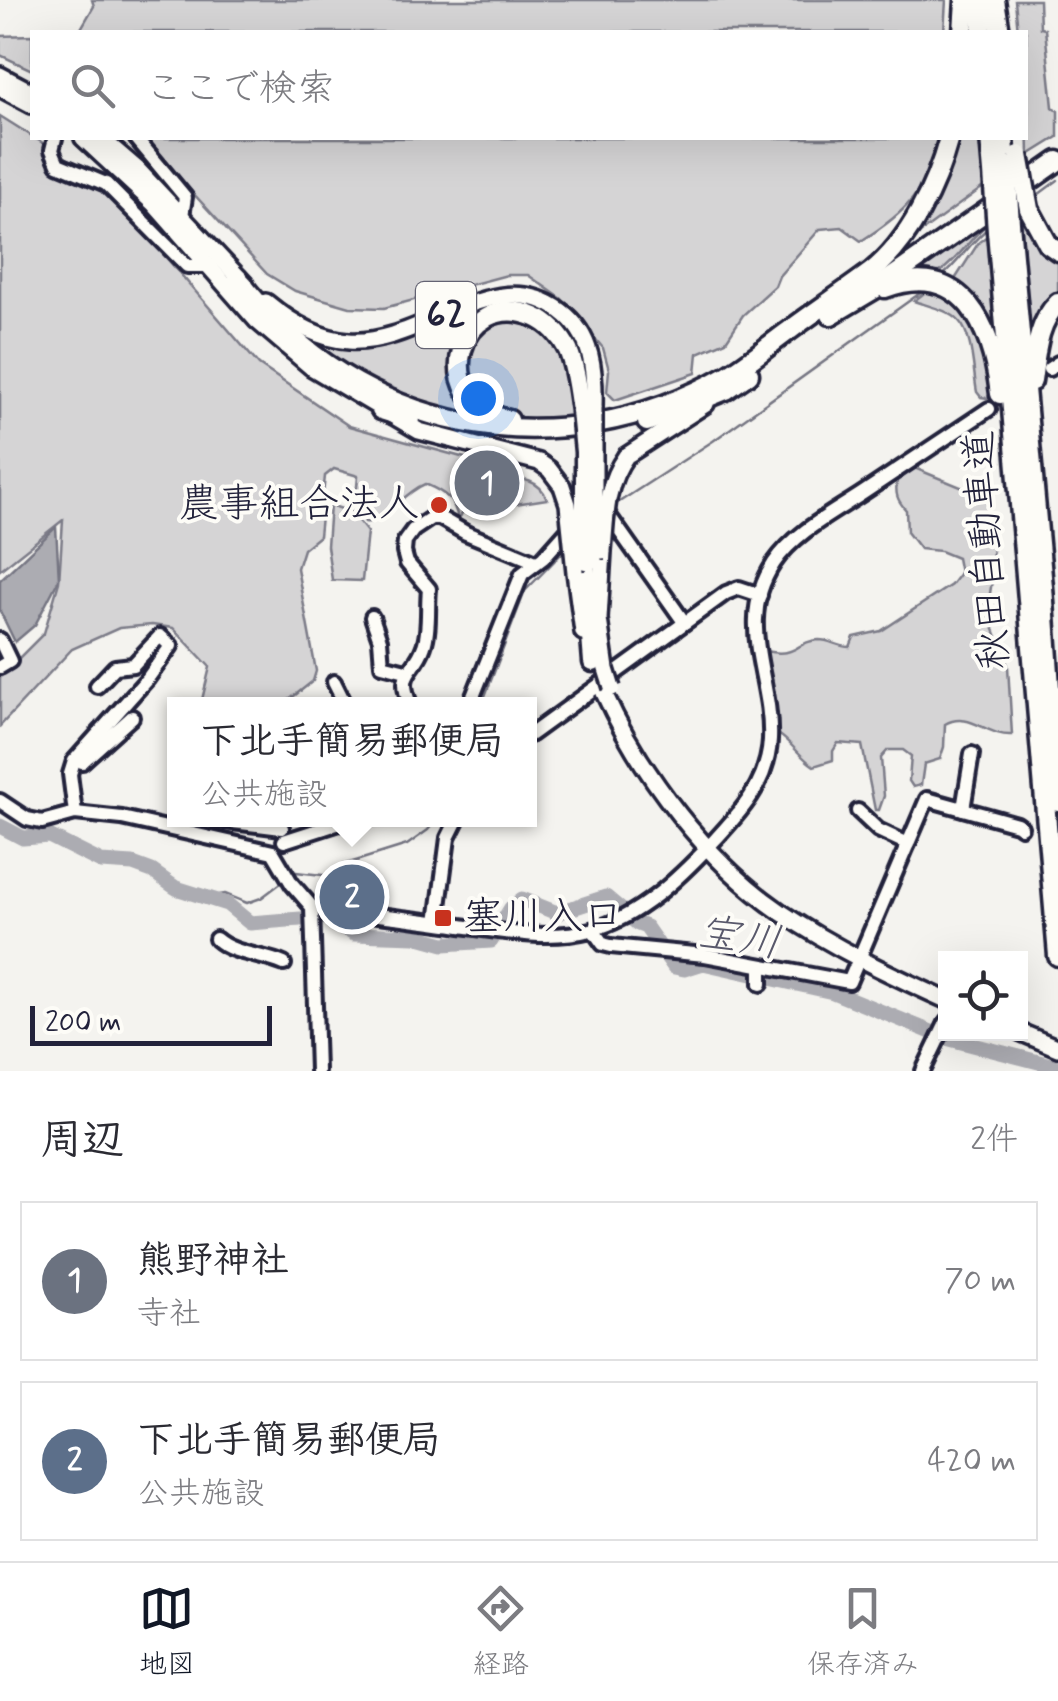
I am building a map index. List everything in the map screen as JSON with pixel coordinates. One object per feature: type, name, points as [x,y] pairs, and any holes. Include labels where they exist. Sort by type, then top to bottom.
[{"type":"highway","points":[[963,30],[965,0]]},
{"type":"highway","points":[[979,0],[982,30]]},
{"type":"highway","points":[[994,0],[998,30]]},
{"type":"highway","points":[[599,669],[589,561],[584,416],[568,350],[543,320],[521,311],[498,312],[484,318],[465,339],[460,376],[466,392],[494,416],[523,423],[584,416],[658,407],[729,374],[890,258],[926,199],[947,140]]},
{"type":"highway","points":[[871,272],[922,246],[1058,152]]},
{"type":"highway","points":[[1008,157],[1029,209],[1048,244],[1058,251]]},
{"type":"highway","name":"秋田自動車道","points":[[1008,157],[1004,227],[1020,525],[1058,956]]},
{"type":"highway","points":[[381,410],[481,438],[550,440],[616,432],[666,416],[726,390],[1058,161]]},
{"type":"highway","name":"秋田自動車道","points":[[1004,227],[1027,416],[1058,802]]},
{"type":"highway","points":[[238,279],[297,342],[328,365],[402,406],[496,428],[538,430],[584,416]]},
{"type":"highway","points":[[861,296],[905,280],[924,279],[954,290],[980,320],[998,376],[1009,472],[1020,525]]},
{"type":"highway","points":[[1027,416],[1037,343],[1050,310],[1058,303]]},
{"type":"main road","points":[[0,75],[30,91]]},
{"type":"main road","points":[[0,88],[30,104]]},
{"type":"main road","points":[[84,140],[154,204],[207,266],[289,350],[337,386],[436,436],[539,462],[549,469],[562,486],[589,561]]},
{"type":"main road","name":"62","points":[[103,140],[182,216],[238,279],[300,325],[326,338],[350,342],[402,334],[501,294],[541,298],[568,316],[590,350],[584,416]]},
{"type":"main road","points":[[589,561],[615,471],[626,456],[726,390]]},
{"type":"main road","points":[[599,669],[629,732],[674,807],[709,846],[780,911],[858,959],[938,996]]},
{"type":"main road","points":[[1028,1035],[1058,1048]]},
{"type":"street","points":[[54,140],[52,154],[58,164],[106,184],[187,266],[207,266]]},
{"type":"street","points":[[138,140],[185,197],[182,216]]},
{"type":"street","points":[[312,913],[568,934],[593,930],[642,906],[709,846],[751,798],[766,767],[768,711],[755,644],[760,595],[773,564],[803,533],[989,408]]},
{"type":"street","points":[[473,697],[522,574],[551,550],[566,529],[600,503],[684,622]]},
{"type":"street","points":[[407,697],[406,672],[424,649],[429,589],[407,563],[404,552],[413,530],[431,518],[440,518],[536,562]]},
{"type":"street","points":[[537,731],[734,589],[760,595]]},
{"type":"street","points":[[372,616],[380,640],[382,665],[406,672]]},
{"type":"street","points":[[75,814],[70,774],[74,761],[148,678],[171,646],[160,636],[132,665],[115,667],[97,686]]},
{"type":"street","points":[[0,640],[10,661],[0,667]]},
{"type":"street","points":[[334,682],[341,697]]},
{"type":"street","points":[[70,774],[132,717]]},
{"type":"street","points":[[963,809],[972,754]]},
{"type":"street","points":[[593,930],[603,944],[661,949],[848,982],[927,800],[1020,827]]},
{"type":"street","points":[[0,801],[27,818],[42,822],[75,814],[174,828],[281,835],[317,827]]},
{"type":"street","points":[[858,811],[878,830],[908,844]]},
{"type":"street","points":[[246,827],[281,835]]},
{"type":"street","points":[[437,922],[448,838],[454,827]]},
{"type":"street","points":[[281,835],[288,878],[312,913],[317,1071]]},
{"type":"street","points":[[216,939],[245,953],[284,964]]},
{"type":"street","points":[[761,966],[761,984]]},
{"type":"street","points":[[923,1071],[938,1040]]},
{"type":"shaded area","points":[[92,0],[946,0],[944,30],[80,30],[94,6]]},
{"type":"shaded area","points":[[1015,0],[1039,0],[1053,107],[1058,111],[1058,137],[1029,155],[1028,30],[1018,30]]},
{"type":"shaded area","points":[[30,35],[30,69],[0,55],[0,36]]},
{"type":"shaded area","points":[[0,116],[30,135],[30,140],[38,140],[81,167],[107,189],[259,365],[349,426],[465,458],[480,469],[480,482],[458,520],[448,497],[425,484],[379,519],[365,522],[355,507],[358,476],[334,469],[325,476],[319,536],[303,549],[297,568],[316,671],[313,681],[293,697],[203,697],[210,667],[173,628],[119,628],[72,649],[0,726],[0,677],[44,633],[59,582],[63,520],[0,570]]},
{"type":"shaded area","points":[[138,140],[938,140],[920,187],[891,220],[861,241],[842,227],[820,229],[779,276],[775,286],[743,315],[726,341],[698,353],[696,373],[615,400],[607,392],[609,370],[603,348],[562,299],[528,275],[507,275],[384,308],[350,307],[295,291],[267,274],[168,166]]},
{"type":"shaded area","points":[[956,140],[982,140],[986,185],[905,244]]},
{"type":"shaded area","points":[[990,212],[990,222],[940,272],[954,281],[979,242],[991,233],[1006,382],[976,306],[900,275]]},
{"type":"shaded area","points":[[1021,212],[1058,256],[1058,298],[1033,339],[1029,338]]},
{"type":"shaded area","points":[[932,287],[961,308],[977,330],[991,392],[987,398],[977,392],[970,345],[959,321],[944,311],[914,301]]},
{"type":"shaded area","points":[[488,301],[547,305],[583,350],[591,407],[559,329],[488,311],[457,379],[501,421],[410,403],[312,348],[317,339],[373,345],[414,335]]},
{"type":"shaded area","points":[[501,316],[543,327],[563,354],[579,417],[535,420],[504,415],[467,385],[468,342]]},
{"type":"shaded area","points":[[912,467],[963,488],[985,487],[992,528],[989,600],[992,624],[1008,666],[1012,735],[962,720],[945,724],[940,759],[924,764],[921,785],[913,787],[909,781],[911,756],[903,750],[888,750],[881,758],[884,796],[879,810],[875,810],[862,745],[838,743],[833,760],[814,766],[778,734],[765,651],[791,651],[819,640],[850,647],[854,637],[881,631],[951,585],[960,573],[957,558],[920,549],[907,532],[906,510],[897,496],[896,485]]},
{"type":"shaded area","points":[[498,478],[533,483],[547,499],[503,506],[494,501]]},
{"type":"shaded area","points":[[330,505],[351,512],[367,532],[362,581],[332,580],[327,546]]},
{"type":"shaded area","points":[[56,527],[59,579],[35,625],[15,642],[0,611],[0,580]]},
{"type":"waterway","points":[[1035,197],[1058,180]]},
{"type":"waterway","points":[[941,277],[991,226]]},
{"type":"waterway","points":[[613,506],[713,441],[923,291]]},
{"type":"waterway","points":[[485,697],[525,591],[567,548]]},
{"type":"waterway","name":"宝川","points":[[0,826],[23,838],[49,836],[101,862],[133,864],[152,871],[176,888],[227,904],[250,923],[326,917],[354,934],[415,936],[444,944],[491,941],[511,908],[522,899],[557,913],[606,897],[646,927],[674,967],[684,969],[703,963],[833,992],[946,1038],[1058,1067]]},
{"type":"waterway","points":[[291,874],[331,876],[343,865],[407,845],[430,827]]},
{"type":"waterway","points":[[208,897],[225,894],[247,903],[285,880]]},
{"type":"place","name":"熊野神社","points":[[487,483]]},
{"type":"place","name":"農事組合法人","points":[[439,505]]},
{"type":"place","name":"下北手簡易郵便局","points":[[352,897]]},
{"type":"place","name":"塞川入口","points":[[443,918]]}]
